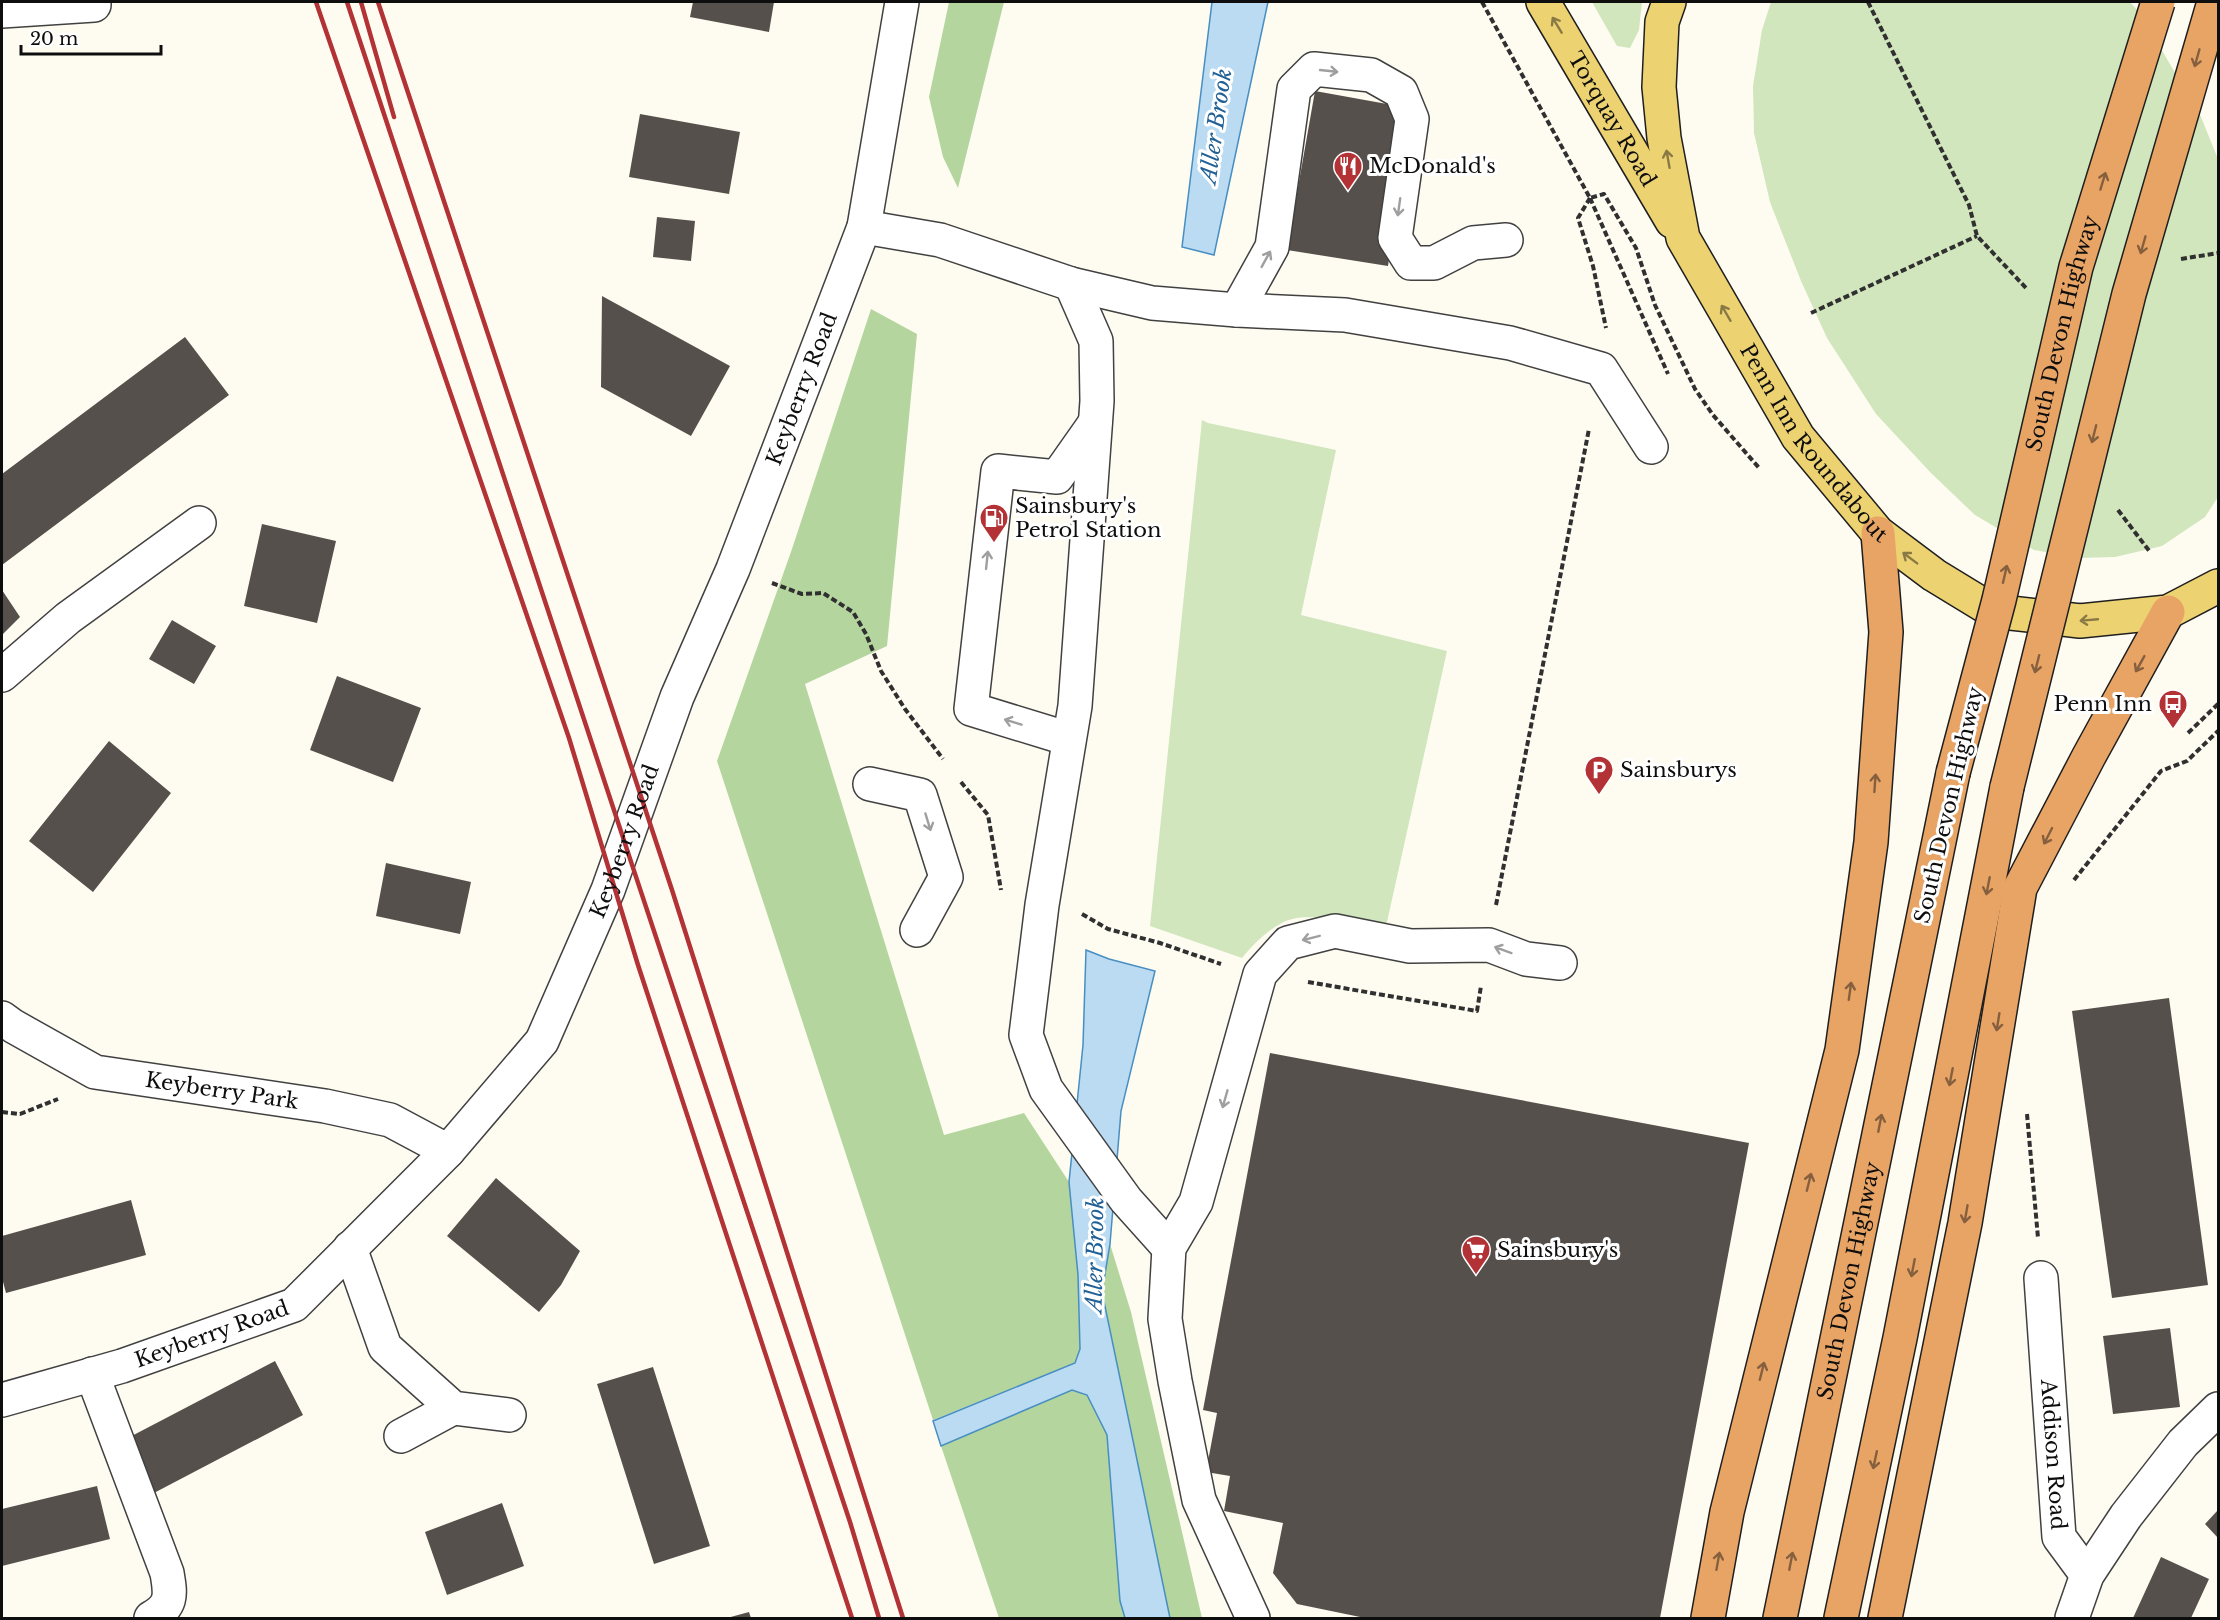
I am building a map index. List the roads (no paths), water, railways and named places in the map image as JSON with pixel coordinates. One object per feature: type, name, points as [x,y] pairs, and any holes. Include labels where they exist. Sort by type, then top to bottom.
[{"type":"highway","name":"South Devon Highway","points":[[1780,1618],[1953,773],[1999,600],[2076,267],[2158,2]]},
{"type":"highway","points":[[1841,1618],[1900,1338],[2007,787],[2129,294],[2214,2]]},
{"type":"highway","points":[[1708,1618],[1727,1512],[1842,1050],[1870,842],[1885,643],[1878,533]]},
{"type":"highway","points":[[1885,1618],[1965,1223],[2020,888],[2168,612]]},
{"type":"main road","name":"Torquay Road","points":[[1543,2],[1683,238]]},
{"type":"main road","name":"Penn Inn Roundabout","points":[[1669,2],[1662,22],[1659,87],[1665,138],[1683,238],[1798,437],[1878,533],[1934,575],[1993,611],[2080,621],[2168,612],[2218,586]]},
{"type":"street","name":"Keyberry Road","points":[[2,1400],[122,1366],[294,1305],[448,1151],[542,1041],[608,890],[677,697],[733,569],[864,227],[902,2]]},
{"type":"street","points":[[2,11],[93,5]]},
{"type":"street","points":[[1237,310],[1272,247],[1294,89],[1314,69],[1371,75],[1401,92],[1412,119],[1395,238],[1411,263],[1434,263],[1473,243],[1506,240]]},
{"type":"street","points":[[864,227],[940,240],[1071,284],[1152,303],[1345,315],[1510,343],[1601,369],[1651,447]]},
{"type":"street","points":[[1071,284],[1096,341],[1098,401],[1075,706],[1041,905],[1026,1035],[1046,1089],[1125,1200],[1169,1248]]},
{"type":"street","points":[[1069,739],[970,709],[998,471],[1057,477],[1096,422]]},
{"type":"street","points":[[2,675],[68,618],[199,523]]},
{"type":"street","points":[[870,784],[920,795],[945,877],[917,930]]},
{"type":"street","points":[[1253,1618],[1199,1500],[1165,1319],[1169,1248],[1196,1202],[1260,975],[1288,943],[1335,932],[1410,946],[1489,945],[1527,959],[1560,963]]},
{"type":"street","name":"Keyberry Park","points":[[2,1017],[13,1026],[95,1072],[325,1106],[390,1120],[448,1151]]},
{"type":"street","points":[[350,1248],[385,1347],[453,1408],[509,1415]]},
{"type":"street","name":"Addison Road","points":[[2041,1278],[2059,1537],[2087,1575]]},
{"type":"street","points":[[92,1374],[167,1573],[170,1594],[164,1610],[151,1618]]},
{"type":"street","points":[[401,1436],[453,1408]]},
{"type":"street","points":[[2072,1618],[2087,1575],[2126,1516],[2175,1452],[2218,1409]]},
{"type":"water","name":"Aller Brook","points":[[1212,2],[1268,2],[1214,255],[1182,247]]},
{"type":"water","name":"Aller Brook","points":[[1086,950],[1109,959],[1155,971],[1121,1111],[1110,1244],[1102,1292],[1170,1618],[1125,1618],[1120,1601],[1107,1435],[1087,1395],[1072,1390],[941,1446],[933,1421],[1075,1363],[1080,1349],[1078,1275],[1069,1182],[1083,1045]]},
{"type":"railway","points":[[316,2],[569,738],[638,965],[852,1618]]},
{"type":"railway","points":[[347,2],[850,1522],[879,1618]]},
{"type":"railway","points":[[361,2],[394,117]]},
{"type":"railway","points":[[378,2],[672,890],[903,1618]]},
{"type":"place","name":"McDonald's","points":[[1348,192]]},
{"type":"place","name":"Sainsbury's Petrol Station","points":[[994,544]]},
{"type":"place","name":"Penn Inn","points":[[2173,730]]},
{"type":"place","name":"Sainsburys","points":[[1599,796]]},
{"type":"place","name":"Sainsbury's","points":[[1476,1276]]}]
